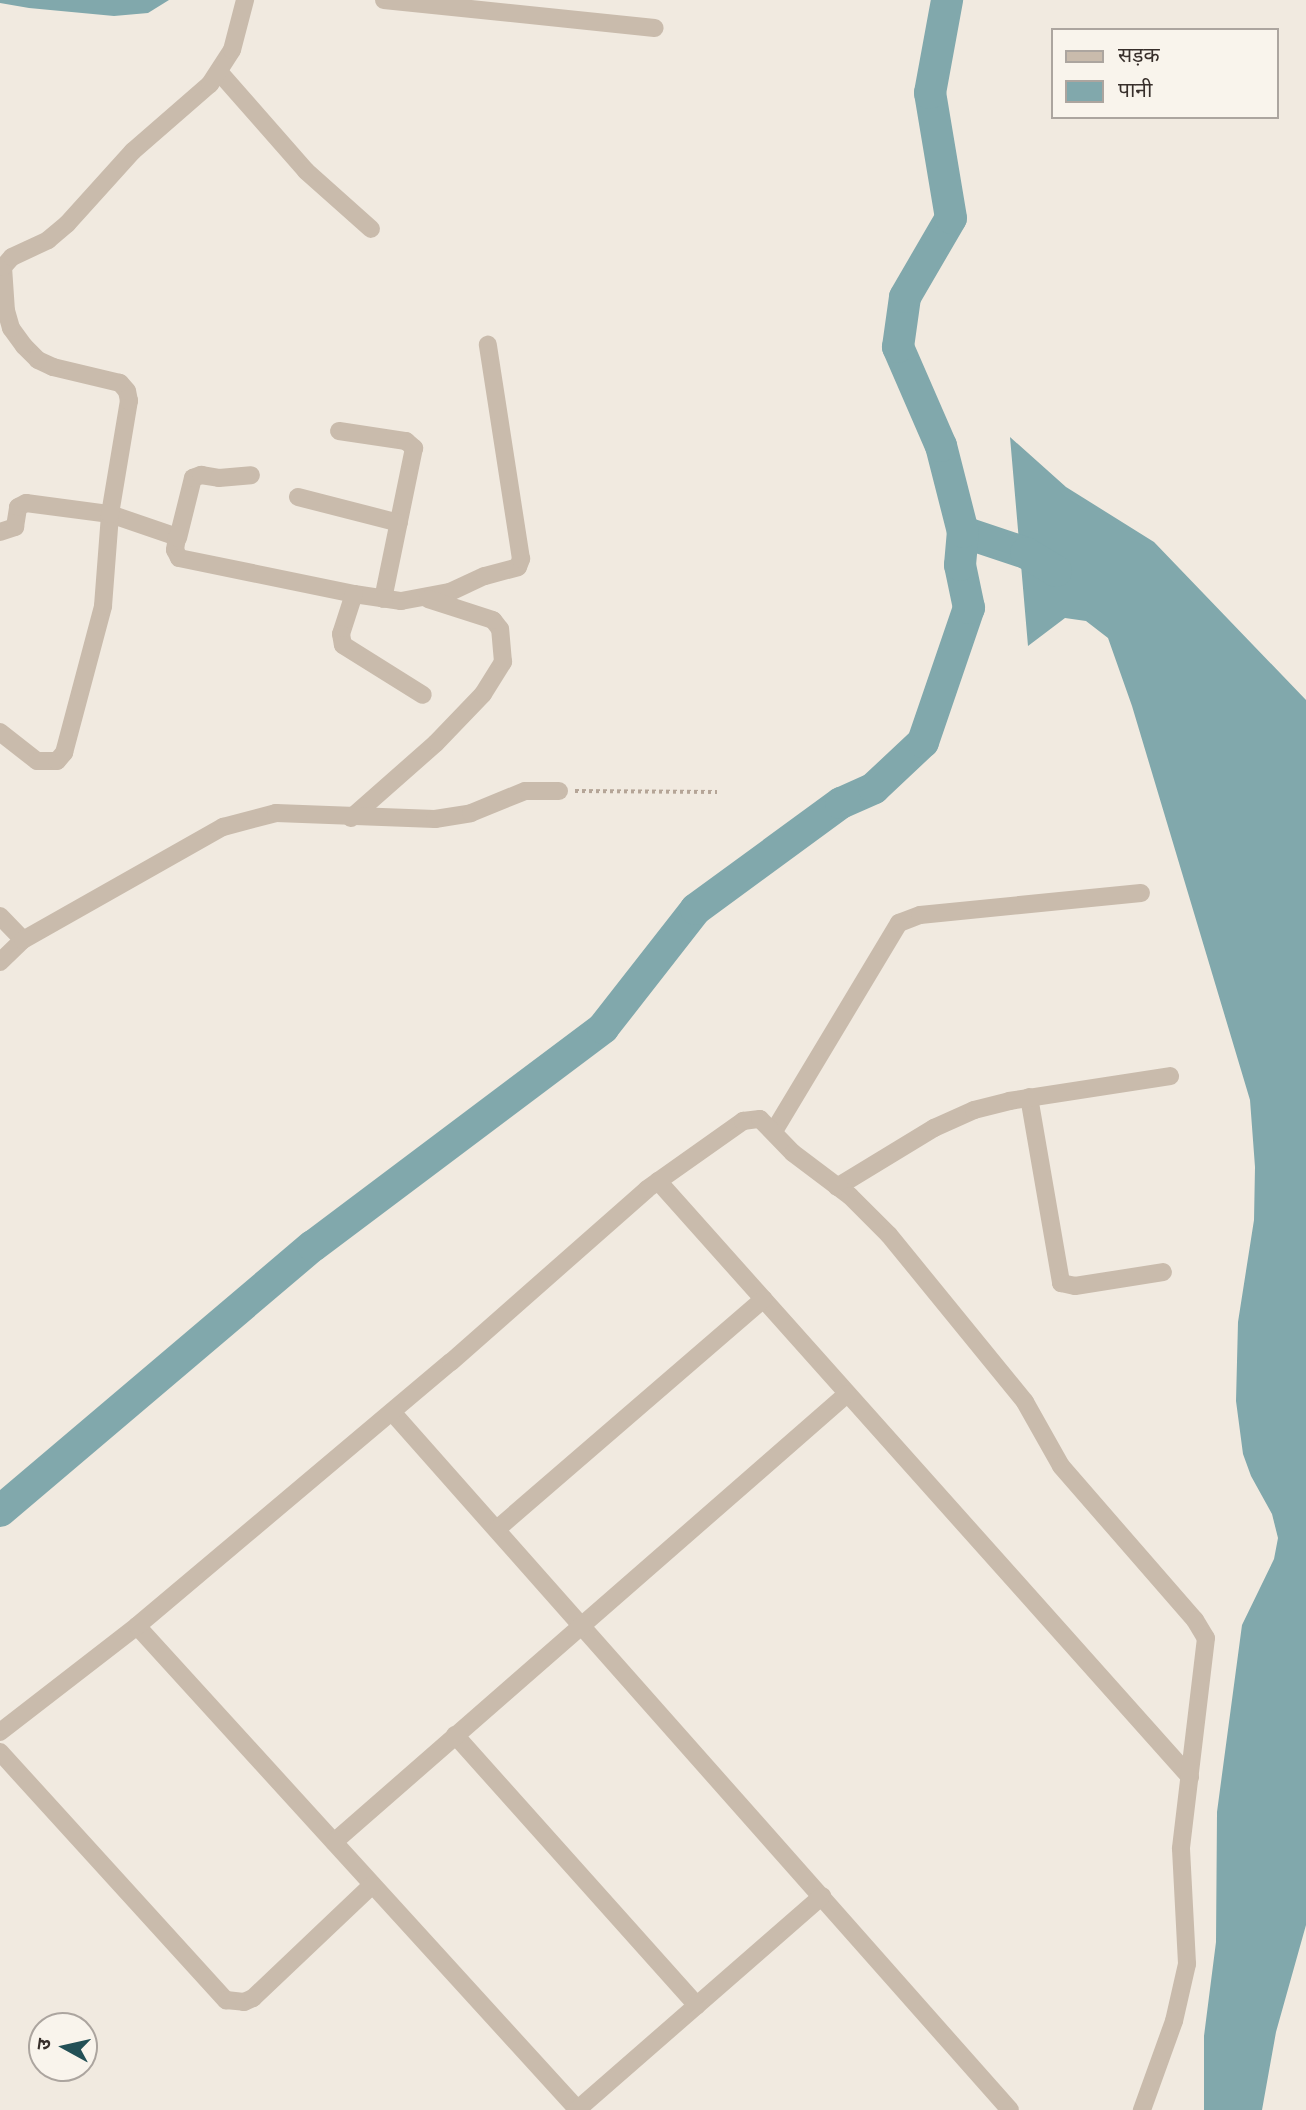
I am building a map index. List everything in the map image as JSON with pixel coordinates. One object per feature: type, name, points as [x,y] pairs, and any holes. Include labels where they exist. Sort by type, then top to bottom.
[{"type":"street","points":[[0,732],[37,761],[57,761],[64,753],[103,606],[110,514],[129,401],[127,391],[120,383],[53,367],[38,360],[24,346],[11,328],[6,311],[3,267],[12,257],[48,240],[67,224],[133,151],[220,73],[232,50],[245,0]]},
{"type":"street","points":[[384,0],[655,28]]},
{"type":"street","points":[[220,73],[306,171],[371,229]]},
{"type":"street","points":[[251,475],[219,478],[201,475],[192,478],[175,550],[179,558],[383,599],[425,598],[450,592],[521,564],[488,345]]},
{"type":"street","points":[[339,431],[411,443],[413,456],[383,599]]},
{"type":"street","points":[[298,497],[399,523]]},
{"type":"street","points":[[0,532],[15,527],[18,507],[26,503],[110,514],[178,538]]},
{"type":"street","points":[[354,594],[341,634],[342,645],[424,695]]},
{"type":"street","points":[[351,818],[436,743],[483,694],[503,662],[500,629],[493,620],[425,598]]},
{"type":"street","points":[[0,962],[23,940],[223,827],[276,813],[351,818],[435,819],[471,813],[525,791],[559,791]]},
{"type":"street","points":[[774,1131],[899,923],[920,915],[1141,893]]},
{"type":"street","points":[[0,916],[23,940]]},
{"type":"street","points":[[837,1187],[934,1128],[974,1110],[1029,1097],[1170,1076]]},
{"type":"street","points":[[1029,1097],[1061,1283],[1075,1286],[1163,1272]]},
{"type":"street","points":[[0,1732],[137,1626],[392,1412],[658,1181],[748,1118],[760,1119],[793,1153],[837,1187],[889,1235],[1025,1402],[1061,1466],[1202,1629],[1207,1648],[1181,1849],[1187,1965],[1174,2021],[1142,2110]]},
{"type":"street","points":[[658,1181],[1190,1777]]},
{"type":"street","points":[[498,1529],[763,1299]]},
{"type":"street","points":[[334,1842],[847,1394]]},
{"type":"street","points":[[392,1412],[582,1623],[1010,2110]]},
{"type":"street","points":[[137,1626],[578,2110],[822,1896]]},
{"type":"street","points":[[455,1735],[697,2006]]},
{"type":"street","points":[[0,1752],[226,2000],[244,2003],[253,1998],[372,1885]]},
{"type":"path","points":[[559,791],[717,792]]},
{"type":"water","points":[[0,0],[169,0],[148,13],[114,16],[29,8],[0,3]]},
{"type":"water","points":[[1010,437],[1066,487],[1154,542],[1306,700],[1306,1925],[1276,2032],[1262,2110],[1204,2110],[1204,2036],[1216,1942],[1217,1812],[1242,1625],[1274,1559],[1278,1538],[1272,1514],[1251,1476],[1243,1454],[1236,1401],[1238,1322],[1254,1220],[1255,1167],[1250,1100],[1132,706],[1108,638],[1086,621],[1065,618],[1028,646]]},
{"type":"waterway","points":[[0,1511],[313,1246],[603,1028],[696,909],[841,803],[874,788],[923,742],[969,608],[960,565],[963,532],[941,446],[898,347],[905,297],[951,218],[930,93],[947,0]]},
{"type":"waterway","points":[[963,532],[1026,553],[1056,571]]}]
